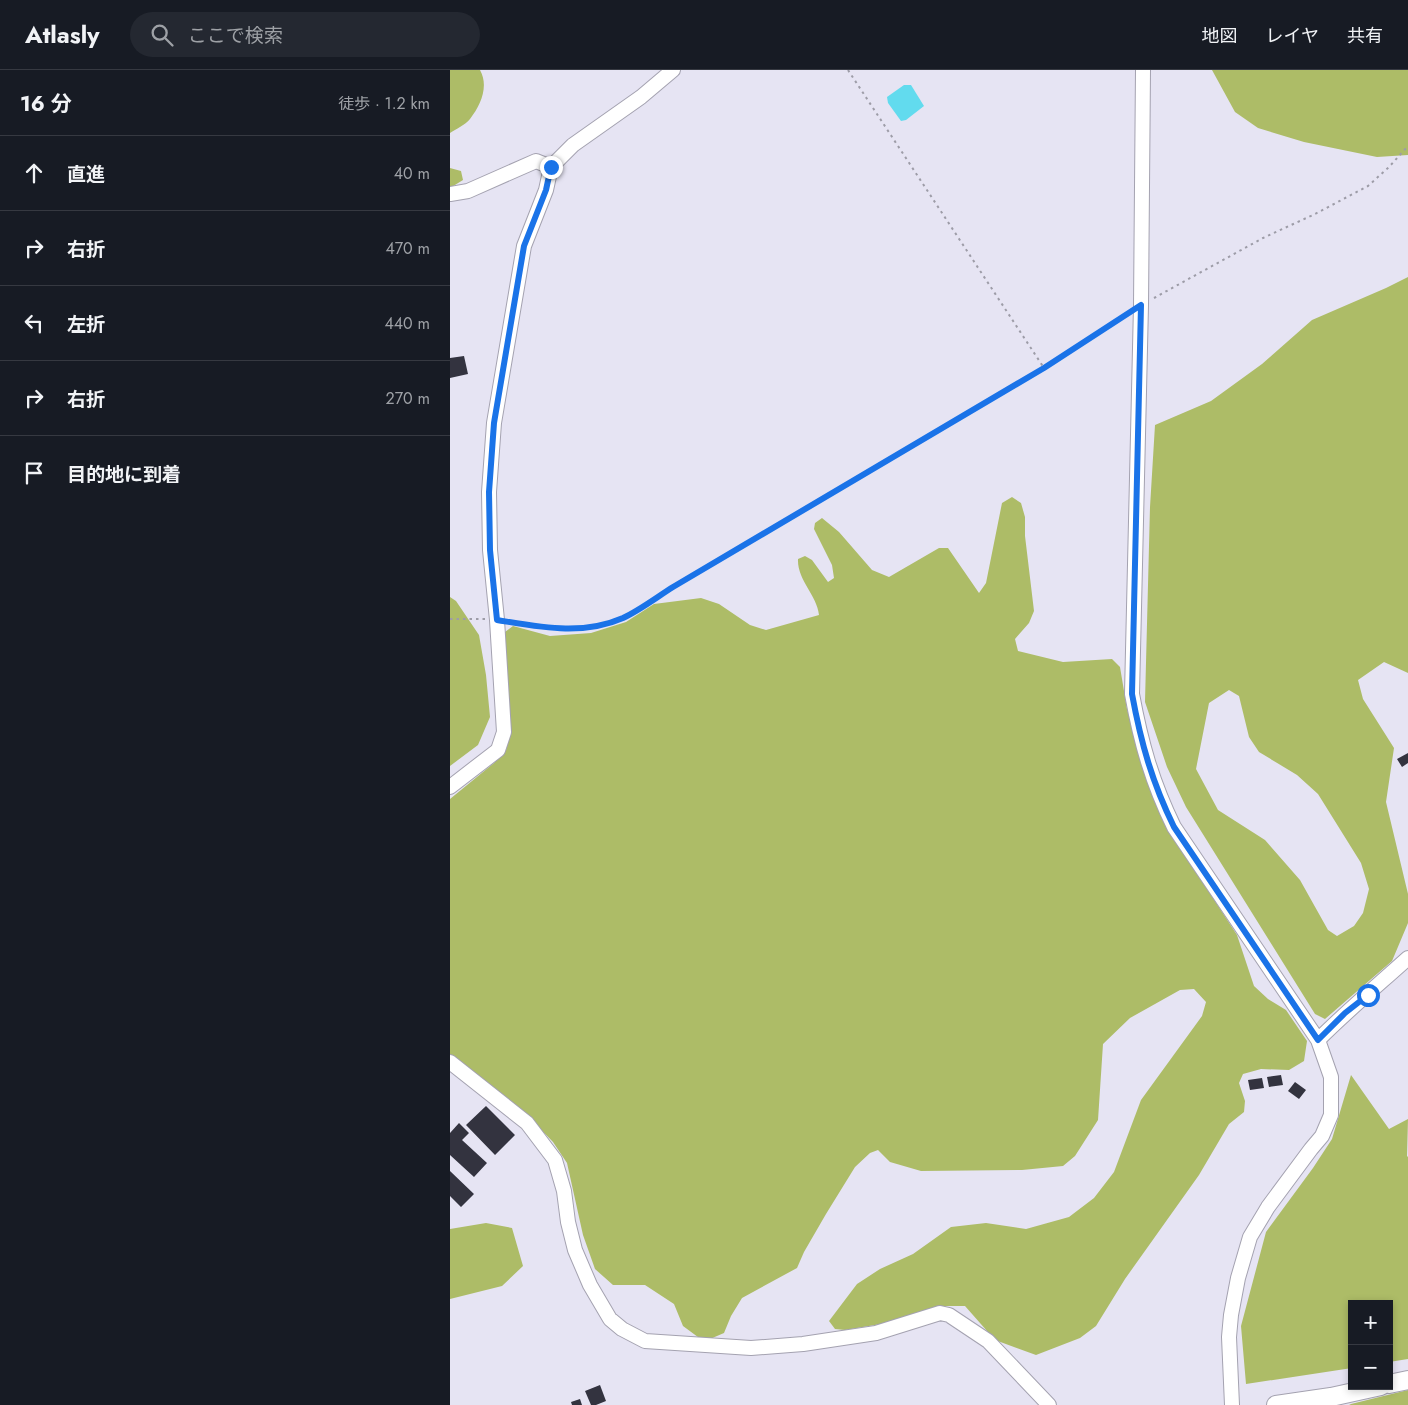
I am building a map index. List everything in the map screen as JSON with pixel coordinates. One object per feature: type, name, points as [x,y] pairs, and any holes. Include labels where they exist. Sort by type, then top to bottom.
[{"type":"main road","points":[[1393,1383],[1408,1380]]},
{"type":"main road","points":[[1276,1405],[1363,1390]]},
{"type":"street","points":[[450,787],[498,750],[504,732],[490,540],[489,492],[494,423],[524,246],[546,190],[551,167],[573,145],[641,97],[673,70]]},
{"type":"street","points":[[1143,70],[1141,305],[1132,694],[1140,736],[1161,800],[1174,827],[1318,1040],[1331,1077],[1331,1115],[1322,1136],[1274,1200],[1250,1237],[1238,1278],[1231,1315],[1229,1337],[1232,1405]]},
{"type":"street","points":[[450,194],[468,191],[536,161],[551,167]]},
{"type":"street","points":[[1318,1040],[1345,1013],[1368,995],[1408,958]]},
{"type":"street","points":[[450,1062],[527,1124],[555,1160],[564,1191],[568,1222],[575,1250],[590,1285],[610,1319],[622,1329],[645,1340],[751,1348],[803,1344],[876,1333],[940,1313],[949,1314],[988,1341],[1049,1405]]},
{"type":"path","points":[[848,70],[1044,368]]},
{"type":"path","points":[[450,618],[497,620],[554,629],[595,627],[624,617],[1044,368],[1141,305],[1262,238],[1315,214],[1368,186],[1408,146]]},
{"type":"green space","points":[[450,70],[480,70],[483,76],[484,89],[474,114],[466,123],[450,133]]},
{"type":"green space","points":[[1212,70],[1408,70],[1408,155],[1377,157],[1304,142],[1258,128],[1235,112]]},
{"type":"green space","points":[[450,168],[461,171],[463,180],[450,188]]},
{"type":"green space","points":[[1408,277],[1408,673],[1384,662],[1358,680],[1363,699],[1394,748],[1386,802],[1408,894],[1408,923],[1392,961],[1325,1019],[1315,1014],[1186,807],[1167,767],[1145,702],[1150,507],[1155,425],[1211,401],[1262,364],[1312,320]],"holes":[[[1229,690],[1239,696],[1249,737],[1259,752],[1297,775],[1318,794],[1361,863],[1369,889],[1363,913],[1354,926],[1337,936],[1328,930],[1300,880],[1265,840],[1218,810],[1196,769],[1209,703]]]},
{"type":"green space","points":[[1012,497],[1021,503],[1025,517],[1025,536],[1034,611],[1029,623],[1015,639],[1018,651],[1063,662],[1112,659],[1120,667],[1127,709],[1143,764],[1163,821],[1237,935],[1254,986],[1268,999],[1286,1010],[1307,1041],[1304,1061],[1289,1070],[1261,1069],[1243,1074],[1239,1083],[1245,1101],[1244,1112],[1229,1124],[1199,1175],[1125,1279],[1096,1326],[1080,1338],[1036,1355],[995,1340],[965,1306],[938,1306],[893,1322],[845,1330],[835,1329],[829,1321],[857,1284],[880,1269],[913,1254],[951,1227],[986,1223],[1026,1229],[1069,1217],[1094,1198],[1114,1172],[1141,1100],[1202,1016],[1206,1002],[1194,989],[1180,990],[1130,1018],[1103,1044],[1098,1120],[1075,1156],[1063,1166],[1022,1170],[921,1171],[890,1162],[878,1150],[870,1153],[855,1167],[804,1252],[797,1268],[742,1298],[731,1316],[724,1333],[702,1340],[683,1326],[674,1304],[645,1285],[613,1285],[595,1269],[583,1235],[567,1163],[553,1142],[524,1112],[450,1054],[450,799],[494,763],[506,750],[511,732],[505,632],[513,626],[550,636],[591,633],[626,622],[654,604],[701,598],[719,604],[750,625],[766,630],[819,615],[815,601],[801,574],[798,559],[805,556],[812,560],[828,582],[834,578],[832,565],[814,529],[815,523],[822,518],[839,532],[872,570],[889,577],[939,548],[948,548],[979,593],[986,583],[1002,503]]},
{"type":"green space","points":[[450,597],[456,601],[479,635],[486,675],[490,717],[478,745],[450,766]]},
{"type":"green space","points":[[1351,1075],[1389,1129],[1408,1119],[1408,1359],[1393,1361],[1393,1300],[1348,1300],[1348,1369],[1246,1384],[1241,1326],[1266,1232],[1332,1139]]},
{"type":"green space","points":[[486,1223],[512,1228],[523,1266],[502,1286],[450,1299],[450,1229]]},
{"type":"green space","points":[[1408,1390],[1408,1405],[1349,1405],[1351,1404]]},
{"type":"water","points":[[904,85],[911,85],[924,106],[906,120],[901,121],[888,103],[887,97]]},
{"type":"building","points":[[464,356],[468,374],[450,378],[450,358]]},
{"type":"building","points":[[1408,753],[1408,763],[1402,767],[1397,759]]},
{"type":"building","points":[[1281,1075],[1283,1085],[1269,1087],[1267,1077]]},
{"type":"building","points":[[1262,1078],[1264,1088],[1250,1090],[1248,1080]]},
{"type":"building","points":[[1295,1082],[1306,1090],[1299,1099],[1288,1091]]},
{"type":"building","points":[[486,1106],[515,1135],[495,1155],[466,1125]]},
{"type":"building","points":[[459,1123],[469,1133],[462,1140],[487,1163],[474,1177],[450,1155],[450,1133]]},
{"type":"building","points":[[450,1171],[474,1194],[461,1207],[450,1196]]},
{"type":"building","points":[[600,1385],[606,1401],[591,1405],[585,1391]]},
{"type":"building","points":[[580,1399],[582,1405],[572,1405],[571,1402]]},
{"type":"route","points":[[551,167],[546,190],[524,246],[494,423],[489,492],[490,550],[497,620],[554,629],[595,627],[624,617],[1044,368],[1141,305],[1132,694],[1140,736],[1150,770],[1161,800],[1174,827],[1318,1040],[1345,1013],[1368,995]]}]
